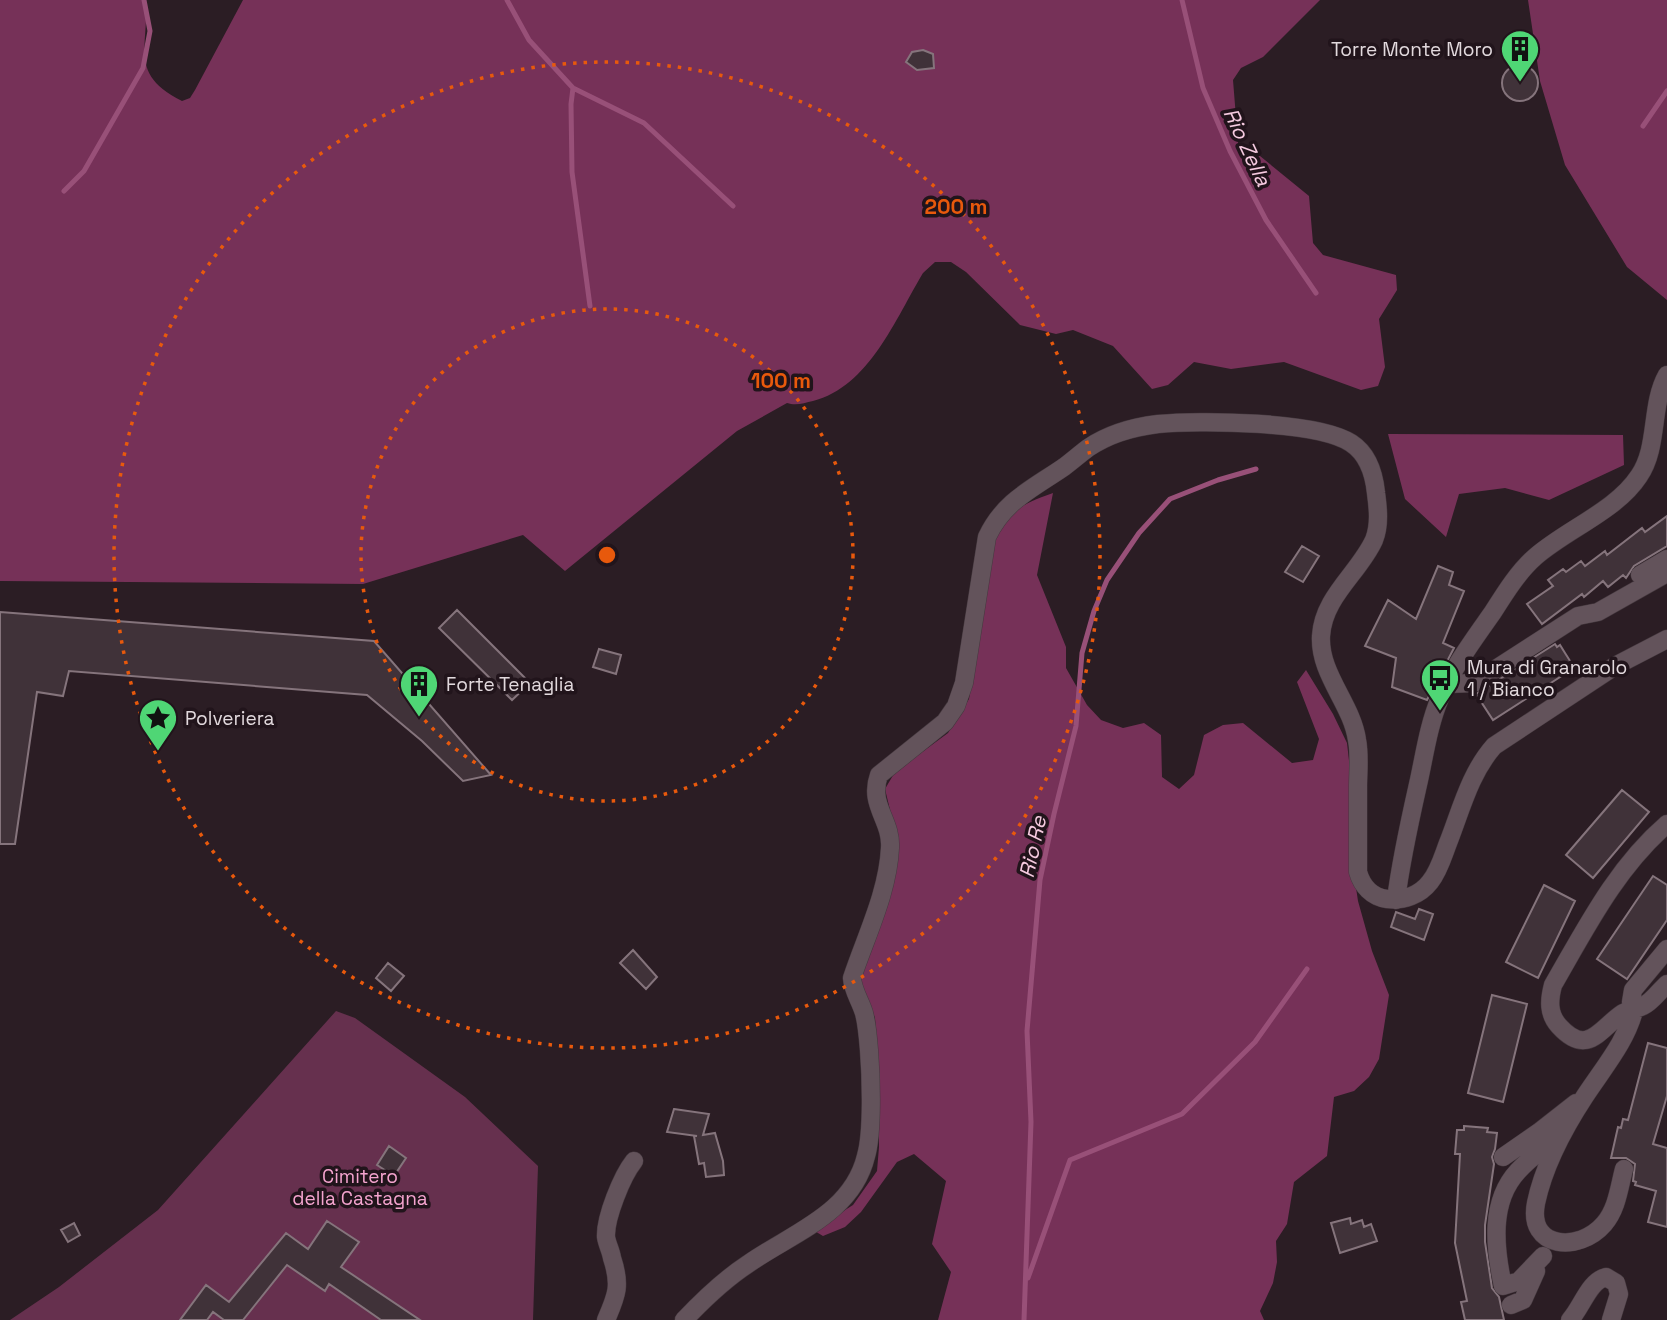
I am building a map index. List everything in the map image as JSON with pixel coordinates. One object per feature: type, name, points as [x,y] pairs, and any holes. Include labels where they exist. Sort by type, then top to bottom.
[{"type":"street","points":[[1395,900],[1433,718],[1447,684],[1486,622],[1533,559],[1572,529],[1620,498],[1641,474],[1648,457],[1655,417],[1667,374]]},
{"type":"street","points":[[684,1320],[744,1266],[826,1217],[852,1187],[860,1171],[869,1136],[869,1052],[864,1012],[853,988],[852,978],[884,884],[890,847],[889,836],[875,796],[875,786],[879,775],[945,722],[956,706],[964,683],[987,537],[993,524],[1012,502],[1088,448],[1108,436],[1137,427],[1163,424],[1265,424],[1335,435],[1350,442],[1365,457],[1375,480],[1377,530],[1365,555],[1335,596],[1322,626],[1321,638],[1325,662],[1357,737],[1358,872],[1361,881],[1382,899],[1395,900],[1415,894],[1430,883],[1472,779],[1484,757],[1494,746],[1615,666],[1667,639]]},
{"type":"street","points":[[1447,684],[1474,683],[1667,559]]},
{"type":"street","points":[[1578,616],[1598,612],[1667,573]]},
{"type":"street","points":[[1667,824],[1602,898],[1553,985],[1550,997],[1553,1020],[1566,1034],[1587,1040],[1595,1037],[1620,1014],[1634,1007],[1644,1006],[1667,984]]},
{"type":"street","points":[[1624,1169],[1615,1206],[1601,1227],[1589,1236],[1573,1243],[1555,1242],[1541,1231],[1536,1223],[1536,1204],[1545,1172],[1584,1097],[1620,1045],[1631,1021],[1633,990],[1667,948]]},
{"type":"street","points":[[1503,1157],[1584,1097]]},
{"type":"street","points":[[1555,1242],[1519,1281],[1503,1286],[1496,1230],[1499,1204],[1508,1183],[1518,1171],[1565,1130]]},
{"type":"street","points":[[606,1320],[618,1292],[615,1266],[606,1236],[616,1194],[626,1171],[634,1161]]},
{"type":"street","points":[[1510,1305],[1522,1300],[1543,1256]]},
{"type":"street","points":[[1570,1320],[1580,1309],[1591,1286],[1600,1278],[1606,1277],[1613,1280],[1619,1291],[1618,1303],[1611,1320]]},
{"type":"green space","name":"Cimitero della Castagna","points":[[336,1011],[355,1018],[465,1097],[538,1166],[533,1320],[10,1320],[59,1287],[158,1210]]},
{"type":"shaded area","points":[[0,0],[146,0],[144,45],[148,70],[165,91],[182,101],[190,98],[195,90],[243,0],[1320,0],[1263,57],[1241,68],[1233,80],[1239,155],[1260,156],[1309,196],[1313,243],[1323,255],[1396,275],[1397,290],[1379,319],[1385,367],[1378,386],[1361,390],[1284,362],[1231,369],[1194,362],[1168,385],[1152,389],[1113,346],[1073,330],[1056,334],[1020,325],[966,272],[951,262],[935,262],[923,273],[879,349],[850,381],[833,393],[813,401],[787,403],[737,431],[565,571],[523,535],[363,584],[0,581]]},
{"type":"shaded area","points":[[1528,0],[1667,0],[1667,300],[1627,267],[1565,165],[1540,81]]},
{"type":"shaded area","points":[[1388,434],[1623,435],[1624,465],[1549,500],[1505,488],[1459,494],[1446,537],[1405,499]]},
{"type":"shaded area","points":[[1053,493],[1037,575],[1066,647],[1066,668],[1087,705],[1101,720],[1123,728],[1144,723],[1161,735],[1162,777],[1179,789],[1194,775],[1204,735],[1223,725],[1243,723],[1292,763],[1313,760],[1319,739],[1297,682],[1306,670],[1347,743],[1351,778],[1349,841],[1358,901],[1372,951],[1389,995],[1379,1059],[1369,1077],[1354,1091],[1334,1097],[1327,1156],[1294,1182],[1287,1224],[1276,1241],[1277,1262],[1273,1283],[1260,1311],[1264,1320],[938,1320],[951,1272],[932,1244],[946,1181],[914,1154],[897,1162],[861,1212],[845,1227],[823,1236],[813,1230],[853,1205],[877,1171],[879,1147],[875,1018],[860,979],[897,839],[885,789],[895,772],[948,733],[969,699],[996,534],[1020,508]]},
{"type":"building","points":[[923,50],[933,54],[934,68],[917,70],[906,62],[912,52]]},
{"type":"building","name":"Torre Monte Moro","points":[[1520,65],[1532,71],[1538,83],[1532,95],[1520,101],[1508,95],[1502,83],[1508,71]]},
{"type":"building","points":[[1667,516],[1667,546],[1634,566],[1626,578],[1623,575],[1608,587],[1603,581],[1584,597],[1582,594],[1542,624],[1527,604],[1553,586],[1548,580],[1563,569],[1566,572],[1581,561],[1585,566],[1605,551],[1607,555],[1642,528],[1645,532]]},
{"type":"building","points":[[1302,546],[1319,556],[1303,582],[1285,572]]},
{"type":"building","points":[[1438,566],[1453,572],[1449,585],[1464,591],[1443,643],[1454,648],[1427,700],[1392,687],[1396,658],[1365,646],[1388,600],[1416,619]]},
{"type":"building","points":[[457,610],[530,683],[512,700],[439,628]]},
{"type":"building","name":"Forte Tenaglia","points":[[0,612],[374,641],[491,775],[463,781],[422,741],[367,695],[69,671],[63,696],[37,692],[15,844],[0,844]]},
{"type":"building","points":[[1555,644],[1557,647],[1560,645],[1572,664],[1568,666],[1571,670],[1493,720],[1476,694]]},
{"type":"building","points":[[599,649],[621,655],[616,674],[593,667]]},
{"type":"building","points":[[1622,790],[1649,812],[1593,878],[1566,855]]},
{"type":"building","points":[[1653,876],[1667,885],[1667,920],[1627,979],[1597,959]]},
{"type":"building","points":[[1544,885],[1575,901],[1538,978],[1506,962]]},
{"type":"building","points":[[1419,909],[1433,914],[1424,940],[1391,927],[1396,912],[1415,919]]},
{"type":"building","points":[[633,950],[657,977],[646,989],[620,963]]},
{"type":"building","points":[[388,963],[404,976],[391,991],[376,978]]},
{"type":"building","points":[[1492,995],[1527,1004],[1503,1102],[1468,1093]]},
{"type":"building","points":[[1648,1043],[1667,1048],[1667,1096],[1653,1144],[1667,1148],[1667,1227],[1648,1222],[1656,1191],[1635,1185],[1635,1164],[1626,1158],[1611,1158],[1618,1127],[1621,1128],[1623,1119],[1628,1120]]},
{"type":"building","points":[[674,1109],[709,1114],[703,1135],[715,1133],[724,1175],[706,1177],[704,1163],[699,1164],[694,1136],[697,1136],[667,1132]]},
{"type":"building","points":[[1464,1126],[1488,1128],[1487,1132],[1497,1133],[1492,1157],[1494,1164],[1485,1242],[1492,1288],[1499,1297],[1504,1320],[1465,1320],[1461,1302],[1467,1301],[1455,1243],[1460,1154],[1455,1154],[1457,1130],[1464,1130]]},
{"type":"building","points":[[389,1146],[406,1158],[394,1176],[377,1165]]},
{"type":"building","points":[[1350,1218],[1351,1224],[1362,1220],[1364,1227],[1371,1224],[1377,1241],[1340,1253],[1331,1223]]},
{"type":"building","points":[[327,1221],[359,1242],[341,1267],[420,1320],[381,1320],[329,1284],[325,1291],[287,1265],[243,1320],[224,1320],[213,1312],[207,1320],[180,1320],[206,1285],[229,1302],[286,1233],[308,1249]]},
{"type":"building","points":[[74,1223],[80,1235],[68,1242],[61,1230]]},
{"type":"waterway","points":[[64,191],[84,171],[143,68],[150,31],[144,0]]},
{"type":"waterway","points":[[507,0],[529,40],[573,88],[572,172],[590,306]]},
{"type":"waterway","name":"Rio Zella","points":[[1182,0],[1203,88],[1230,151],[1266,220],[1316,293]]},
{"type":"waterway","points":[[573,88],[644,123],[733,206]]},
{"type":"waterway","points":[[1643,126],[1667,91]]},
{"type":"waterway","name":"Rio Re","points":[[1024,1320],[1031,1122],[1027,1031],[1040,880],[1076,726],[1082,653],[1094,611],[1107,580],[1139,533],[1170,499],[1218,480],[1256,469]]},
{"type":"waterway","points":[[1028,1278],[1070,1160],[1182,1114],[1255,1042],[1307,969]]},
{"type":"place","name":"Torre Monte Moro","points":[[1520,83]]},
{"type":"place","name":"Mura di Granarolo 1 / Bianco","points":[[1440,712]]},
{"type":"place","name":"Forte Tenaglia","points":[[419,718]]},
{"type":"place","name":"Polveriera","points":[[158,752]]}]
